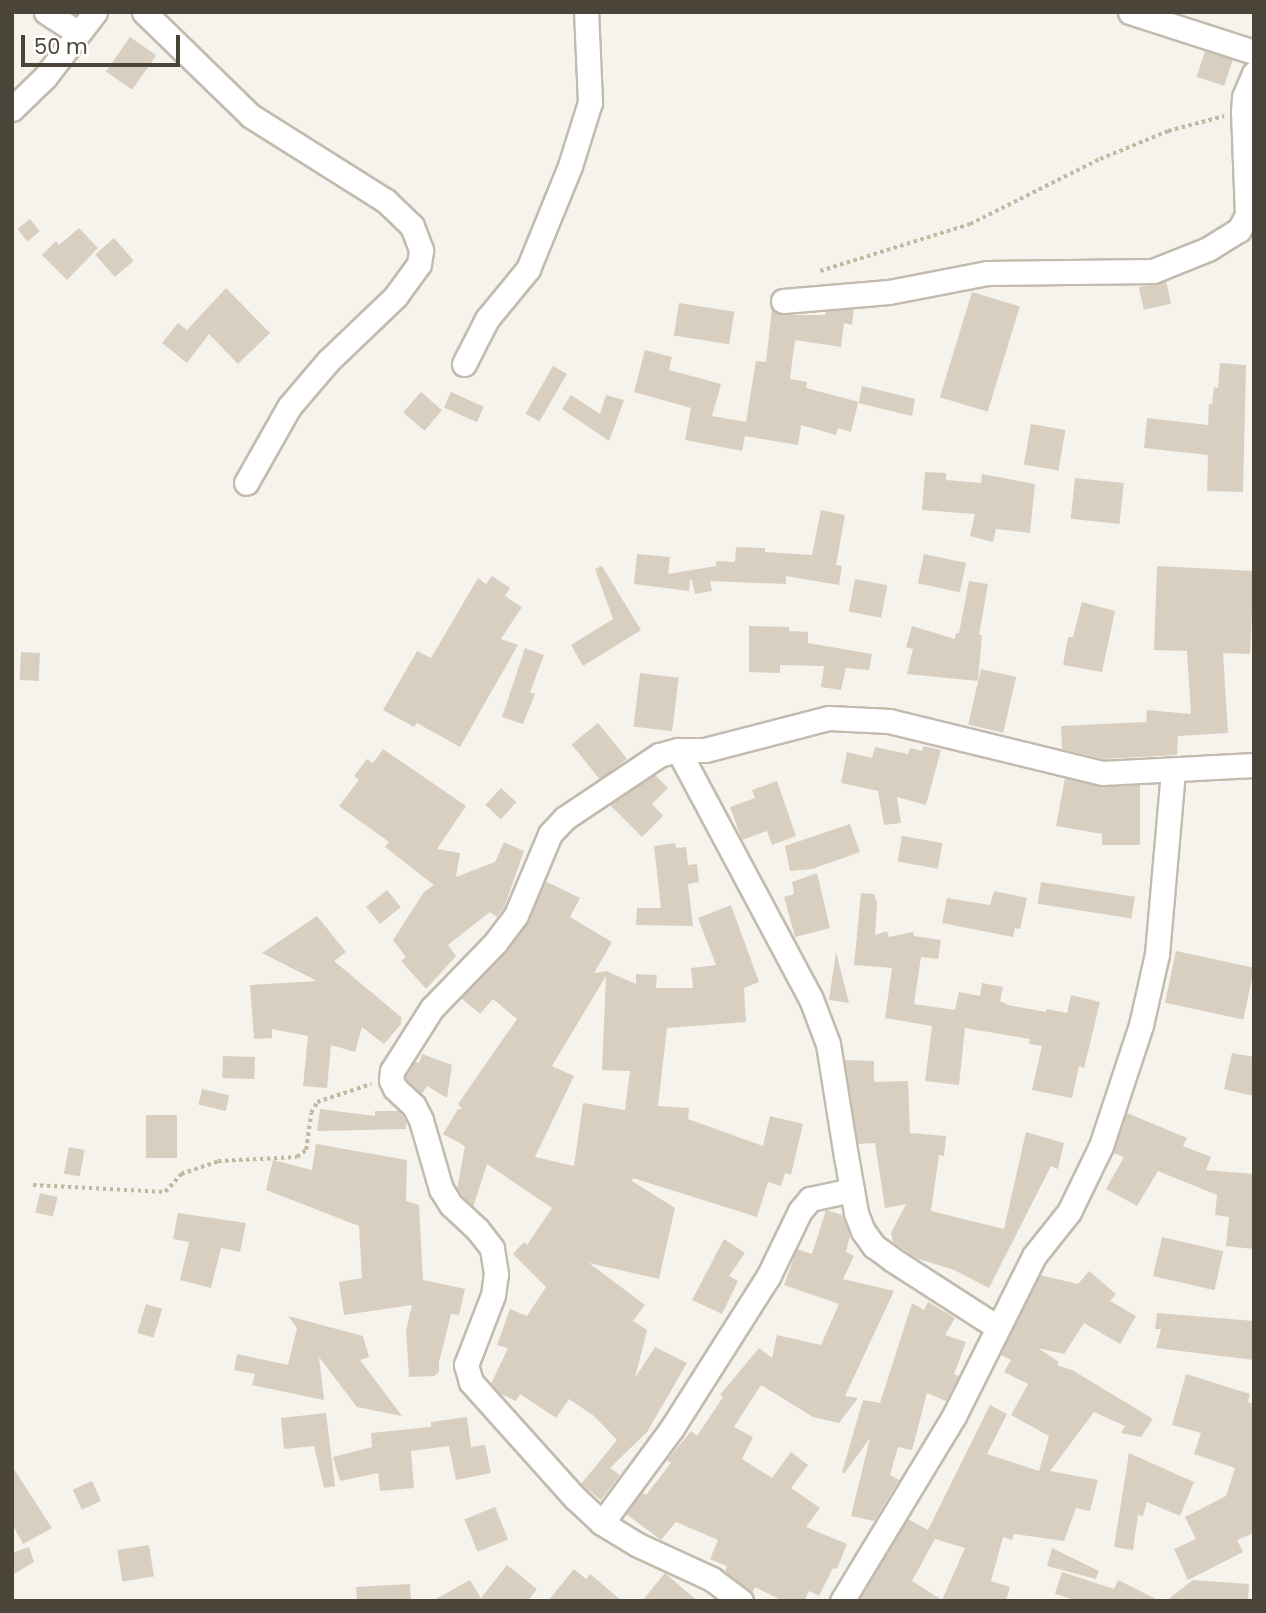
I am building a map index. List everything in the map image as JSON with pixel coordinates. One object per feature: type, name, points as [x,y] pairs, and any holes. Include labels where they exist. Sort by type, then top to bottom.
[{"type":"street","points":[[46,12],[78,33]]},
{"type":"street","points":[[12,109],[45,77],[95,12]]},
{"type":"street","points":[[144,12],[251,116],[386,201],[412,226],[421,250],[419,264],[396,296],[328,361],[289,407],[246,483]]},
{"type":"street","points":[[464,364],[487,319],[528,269],[574,155],[590,102],[586,12]]},
{"type":"street","points":[[1130,12],[1254,52]]},
{"type":"street","points":[[783,301],[889,292],[987,273],[1153,271],[1172,266],[1217,244],[1243,225],[1248,207],[1244,97],[1254,73]]},
{"type":"street","points":[[741,1601],[712,1579],[638,1545],[602,1523],[575,1498],[471,1382],[466,1365],[493,1295],[496,1274],[492,1248],[477,1229],[450,1205],[441,1189],[414,1106],[391,1080],[392,1071],[432,1008],[495,943],[516,915],[550,834],[565,818],[659,755],[678,750],[705,750],[828,718],[889,721],[1102,773],[1254,765]]},
{"type":"street","points":[[678,750],[811,999],[828,1044],[852,1190],[863,1231],[874,1246],[997,1327]]},
{"type":"street","points":[[842,1601],[954,1416],[1034,1256],[1069,1212],[1086,1181],[1141,1025],[1157,954],[1174,771]]},
{"type":"street","points":[[602,1523],[673,1428],[768,1276],[800,1211],[810,1199],[852,1190]]},
{"type":"path","points":[[820,271],[970,223],[1058,178],[1168,131],[1243,112]]},
{"type":"path","points":[[33,1185],[165,1192],[181,1174],[218,1161],[297,1157],[306,1150],[311,1113],[317,1102],[391,1080]]},
{"type":"building","points":[[130,37],[156,55],[132,90],[106,71]]},
{"type":"building","points":[[1205,51],[1233,60],[1224,86],[1197,77]]},
{"type":"building","points":[[30,219],[40,232],[27,241],[17,229]]},
{"type":"building","points":[[79,228],[98,248],[67,280],[42,255],[56,241],[59,245]]},
{"type":"building","points":[[114,238],[134,261],[115,277],[95,254]]},
{"type":"building","points":[[1166,281],[1171,303],[1144,310],[1139,287]]},
{"type":"building","points":[[226,288],[270,333],[238,364],[209,334],[187,363],[162,343],[178,323],[187,330]]},
{"type":"building","points":[[972,292],[1020,307],[988,412],[940,397]]},
{"type":"building","points":[[679,303],[734,312],[729,344],[674,336]]},
{"type":"building","points":[[772,309],[783,315],[825,315],[826,311],[854,309],[852,325],[844,323],[841,347],[795,340],[790,379],[807,382],[806,388],[859,402],[862,386],[915,399],[912,416],[858,403],[851,432],[838,428],[836,435],[801,425],[798,445],[745,436],[742,451],[685,440],[691,408],[634,392],[645,350],[672,357],[669,370],[721,384],[712,416],[746,422],[756,361],[766,362]]},
{"type":"building","points":[[1220,363],[1246,365],[1243,492],[1207,491],[1208,455],[1144,448],[1147,418],[1208,425],[1209,404],[1212,404],[1214,387],[1218,388]]},
{"type":"building","points":[[553,366],[567,374],[539,422],[526,414]]},
{"type":"building","points":[[421,392],[442,410],[424,431],[403,412]]},
{"type":"building","points":[[451,392],[484,407],[477,422],[444,408]]},
{"type":"building","points":[[571,395],[600,414],[606,395],[624,400],[609,441],[562,409]]},
{"type":"building","points":[[1031,424],[1065,430],[1058,470],[1024,464]]},
{"type":"building","points":[[925,472],[946,473],[946,480],[981,483],[982,474],[1035,484],[1030,533],[996,529],[993,542],[970,536],[975,514],[922,510]]},
{"type":"building","points":[[1075,478],[1124,483],[1119,524],[1071,519]]},
{"type":"building","points":[[821,510],[845,515],[836,565],[842,566],[839,585],[786,576],[786,584],[710,581],[712,591],[695,594],[692,580],[689,591],[634,584],[637,554],[670,557],[668,574],[716,566],[716,561],[735,562],[736,547],[812,555]]},
{"type":"building","points":[[924,554],[966,563],[960,592],[918,583]]},
{"type":"building","points":[[602,566],[641,630],[583,666],[571,645],[613,619],[595,569]]},
{"type":"building","points":[[1157,566],[1254,571],[1250,654],[1223,653],[1228,733],[1178,736],[1177,755],[1103,759],[1062,749],[1061,726],[1146,722],[1147,710],[1191,714],[1187,651],[1154,650]]},
{"type":"building","points":[[492,576],[510,588],[505,596],[522,607],[501,639],[518,645],[460,747],[417,723],[414,727],[383,710],[417,651],[431,658],[478,578],[486,584]]},
{"type":"building","points":[[855,579],[887,585],[881,618],[849,611]]},
{"type":"building","points":[[969,581],[988,584],[979,635],[982,635],[978,681],[907,674],[913,649],[906,647],[912,626],[955,639],[956,633],[959,633]]},
{"type":"building","points":[[1082,602],[1115,611],[1102,672],[1063,665],[1068,637],[1073,637]]},
{"type":"building","points":[[749,626],[789,627],[789,631],[808,632],[808,643],[872,654],[869,670],[846,668],[841,690],[821,687],[824,666],[780,665],[780,673],[749,672]]},
{"type":"building","points":[[525,648],[544,655],[530,692],[535,694],[523,724],[502,717]]},
{"type":"building","points":[[21,652],[40,653],[39,681],[20,680]]},
{"type":"building","points":[[981,669],[1016,677],[1003,733],[968,725]]},
{"type":"building","points":[[640,673],[679,678],[672,731],[633,727]]},
{"type":"building","points":[[598,723],[627,759],[601,780],[572,744]]},
{"type":"building","points":[[923,746],[941,750],[926,805],[897,797],[901,823],[884,825],[878,791],[841,783],[847,752],[872,758],[875,747],[908,754],[910,748],[922,751]]},
{"type":"building","points":[[383,749],[466,806],[437,849],[460,853],[456,877],[495,862],[504,842],[524,851],[504,908],[497,917],[490,912],[448,945],[456,956],[426,989],[401,961],[406,957],[393,940],[424,892],[434,885],[385,847],[389,842],[339,806],[359,780],[354,776],[367,759],[373,763]]},
{"type":"building","points":[[655,775],[668,788],[652,804],[663,816],[642,837],[610,805]]},
{"type":"building","points":[[1065,778],[1102,787],[1140,785],[1140,845],[1102,845],[1102,834],[1056,826]]},
{"type":"building","points":[[777,781],[796,836],[772,845],[767,831],[742,840],[730,807],[755,798],[752,790]]},
{"type":"building","points":[[501,788],[516,802],[501,819],[485,805]]},
{"type":"building","points":[[850,824],[860,852],[812,869],[790,871],[785,846]]},
{"type":"building","points":[[902,836],[942,843],[938,869],[897,862]]},
{"type":"building","points":[[675,843],[676,848],[686,847],[688,865],[697,864],[699,882],[688,884],[693,926],[636,925],[637,908],[661,908],[654,846]]},
{"type":"building","points":[[817,873],[830,928],[795,937],[784,897],[794,894],[792,882]]},
{"type":"building","points":[[545,881],[580,898],[570,917],[612,942],[594,973],[606,971],[636,984],[636,974],[657,975],[656,988],[693,988],[691,968],[716,965],[698,918],[731,905],[759,982],[744,988],[746,1022],[667,1028],[658,1106],[689,1108],[688,1119],[763,1146],[770,1116],[803,1124],[791,1175],[785,1173],[781,1186],[768,1182],[757,1217],[633,1178],[632,1181],[675,1208],[659,1279],[589,1263],[645,1305],[633,1321],[647,1330],[635,1378],[655,1347],[687,1363],[647,1432],[610,1468],[620,1475],[601,1500],[581,1484],[617,1440],[594,1416],[569,1399],[556,1418],[520,1394],[516,1401],[501,1394],[491,1384],[508,1348],[497,1345],[510,1309],[527,1316],[546,1287],[513,1254],[524,1242],[527,1245],[552,1208],[487,1164],[473,1207],[457,1189],[465,1146],[443,1134],[458,1109],[462,1109],[458,1104],[517,1019],[493,999],[480,1014],[461,998],[505,953],[527,923]],"holes":[[[606,976],[602,1070],[630,1071],[625,1110],[583,1103],[574,1166],[535,1157],[574,1076],[552,1066]]]},
{"type":"building","points":[[1041,882],[1135,897],[1131,919],[1038,904]]},
{"type":"building","points":[[387,890],[401,907],[380,924],[366,907]]},
{"type":"building","points":[[994,891],[1027,898],[1020,929],[1015,928],[1013,937],[942,923],[947,898],[990,905]]},
{"type":"building","points":[[861,893],[874,894],[877,903],[875,935],[887,931],[889,937],[913,932],[914,936],[941,940],[938,959],[921,957],[914,1004],[955,1010],[959,992],[980,996],[982,983],[1003,987],[1000,1001],[1008,1005],[1046,1012],[1047,1009],[1067,1013],[1071,995],[1100,1002],[1084,1068],[1079,1066],[1072,1098],[1032,1090],[1042,1046],[1029,1044],[1030,1039],[965,1028],[959,1085],[925,1081],[932,1026],[885,1018],[892,968],[854,965]]},
{"type":"building","points":[[317,916],[346,952],[334,961],[401,1017],[401,1024],[384,1044],[362,1027],[355,1052],[331,1045],[327,1088],[303,1086],[308,1036],[272,1029],[272,1038],[254,1039],[250,985],[317,981],[262,953]]},
{"type":"building","points":[[1176,951],[1254,968],[1243,1019],[1165,1003]]},
{"type":"building","points":[[836,952],[849,1003],[829,1000]]},
{"type":"building","points":[[1232,1053],[1254,1057],[1254,1096],[1224,1089]]},
{"type":"building","points":[[422,1054],[452,1065],[447,1098],[427,1086],[422,1094],[406,1080],[415,1062],[419,1063]]},
{"type":"building","points":[[223,1056],[255,1057],[254,1079],[222,1078]]},
{"type":"building","points":[[845,1060],[874,1061],[874,1082],[908,1081],[910,1133],[946,1136],[944,1156],[939,1155],[931,1211],[1004,1229],[1026,1132],[1064,1143],[1058,1169],[1051,1166],[989,1288],[954,1270],[916,1258],[893,1242],[891,1233],[906,1204],[885,1208],[875,1143],[858,1144]]},
{"type":"building","points":[[202,1089],[229,1095],[226,1111],[198,1105]]},
{"type":"building","points":[[320,1109],[375,1116],[375,1111],[399,1111],[406,1121],[406,1129],[317,1131]]},
{"type":"building","points":[[1127,1113],[1187,1138],[1183,1146],[1211,1157],[1206,1170],[1254,1174],[1254,1249],[1226,1246],[1229,1217],[1215,1215],[1217,1195],[1158,1171],[1137,1206],[1106,1189],[1124,1157],[1113,1153]]},
{"type":"building","points":[[146,1115],[177,1115],[177,1158],[146,1158]]},
{"type":"building","points":[[316,1144],[407,1160],[406,1201],[419,1205],[423,1280],[465,1289],[459,1315],[451,1314],[439,1372],[434,1376],[409,1377],[406,1331],[412,1305],[344,1315],[339,1282],[362,1278],[359,1226],[266,1190],[273,1160],[312,1170]]},
{"type":"building","points":[[69,1147],[85,1150],[80,1177],[64,1174]]},
{"type":"building","points":[[40,1193],[58,1197],[53,1217],[36,1212]]},
{"type":"building","points":[[826,1210],[842,1215],[850,1236],[846,1252],[854,1256],[843,1279],[894,1291],[845,1396],[858,1398],[839,1423],[813,1417],[761,1385],[734,1427],[753,1437],[742,1459],[772,1478],[791,1452],[808,1465],[791,1488],[820,1508],[806,1527],[847,1544],[837,1569],[833,1568],[819,1596],[809,1591],[804,1601],[783,1601],[755,1587],[752,1593],[725,1571],[727,1566],[710,1559],[718,1540],[676,1522],[661,1540],[626,1514],[642,1492],[646,1495],[671,1463],[667,1460],[691,1431],[697,1436],[723,1397],[720,1395],[759,1348],[772,1358],[777,1335],[821,1345],[839,1304],[784,1285],[797,1249],[812,1254]]},
{"type":"building","points":[[178,1213],[246,1223],[240,1252],[221,1248],[211,1288],[180,1280],[189,1242],[173,1239]]},
{"type":"building","points":[[1162,1237],[1223,1251],[1214,1290],[1153,1276]]},
{"type":"building","points":[[724,1239],[745,1253],[729,1276],[738,1281],[722,1314],[692,1300]]},
{"type":"building","points":[[1089,1271],[1116,1294],[1110,1301],[1136,1316],[1120,1344],[1084,1323],[1064,1354],[1038,1348],[1059,1362],[1057,1365],[1074,1371],[1153,1419],[1141,1437],[1121,1433],[1125,1426],[1094,1412],[1050,1471],[1098,1480],[1090,1511],[1076,1508],[1064,1541],[1014,1534],[1012,1540],[1003,1537],[991,1581],[1010,1587],[1006,1601],[859,1601],[908,1519],[928,1530],[990,1405],[1007,1414],[987,1454],[1039,1471],[1049,1436],[1011,1415],[1028,1384],[1004,1372],[1011,1360],[1001,1355],[1040,1275],[1078,1284]],"holes":[[[935,1539],[965,1548],[942,1600],[912,1581]]]},
{"type":"building","points":[[928,1302],[955,1318],[945,1335],[966,1342],[954,1374],[959,1376],[946,1401],[927,1393],[912,1450],[898,1447],[890,1475],[899,1480],[874,1521],[851,1516],[870,1438],[844,1474],[842,1472],[863,1400],[880,1403],[912,1303],[924,1310]]},
{"type":"building","points":[[146,1304],[162,1309],[153,1338],[137,1333]]},
{"type":"building","points":[[1157,1313],[1254,1321],[1254,1360],[1156,1348],[1161,1329],[1155,1329]]},
{"type":"building","points":[[288,1316],[363,1336],[369,1357],[360,1360],[402,1416],[357,1407],[319,1357],[324,1400],[252,1385],[255,1374],[234,1370],[237,1354],[288,1365],[297,1328]]},
{"type":"building","points":[[1186,1374],[1250,1394],[1248,1402],[1254,1404],[1254,1533],[1237,1540],[1243,1552],[1188,1580],[1174,1549],[1196,1539],[1185,1517],[1226,1496],[1235,1468],[1194,1454],[1201,1433],[1172,1425]]},
{"type":"building","points":[[326,1413],[335,1486],[324,1488],[314,1446],[284,1449],[281,1418]]},
{"type":"building","points":[[467,1417],[471,1447],[485,1445],[491,1473],[456,1480],[449,1446],[411,1451],[414,1488],[380,1491],[378,1473],[340,1481],[333,1457],[372,1447],[371,1433],[431,1427],[431,1422]]},
{"type":"building","points":[[1129,1453],[1194,1482],[1180,1516],[1147,1502],[1143,1516],[1138,1515],[1133,1550],[1114,1547]]},
{"type":"building","points":[[12,1466],[52,1528],[23,1544],[12,1524]]},
{"type":"building","points":[[92,1481],[101,1501],[82,1510],[73,1490]]},
{"type":"building","points":[[495,1507],[508,1539],[478,1552],[464,1519]]},
{"type":"building","points":[[149,1545],[154,1577],[122,1582],[117,1550]]},
{"type":"building","points":[[29,1547],[34,1562],[12,1575],[12,1553]]},
{"type":"building","points":[[1052,1548],[1099,1571],[1096,1579],[1047,1566]]},
{"type":"building","points":[[507,1565],[537,1589],[528,1601],[432,1601],[470,1580],[481,1598]]},
{"type":"building","points":[[574,1569],[586,1579],[590,1574],[622,1601],[548,1601]]},
{"type":"building","points":[[1062,1572],[1114,1589],[1118,1580],[1160,1601],[1078,1601],[1055,1594]]},
{"type":"building","points":[[665,1573],[680,1586],[698,1601],[642,1601]]},
{"type":"building","points":[[1193,1580],[1249,1584],[1248,1601],[1166,1601]]},
{"type":"building","points":[[410,1584],[411,1601],[357,1601],[356,1587]]}]
